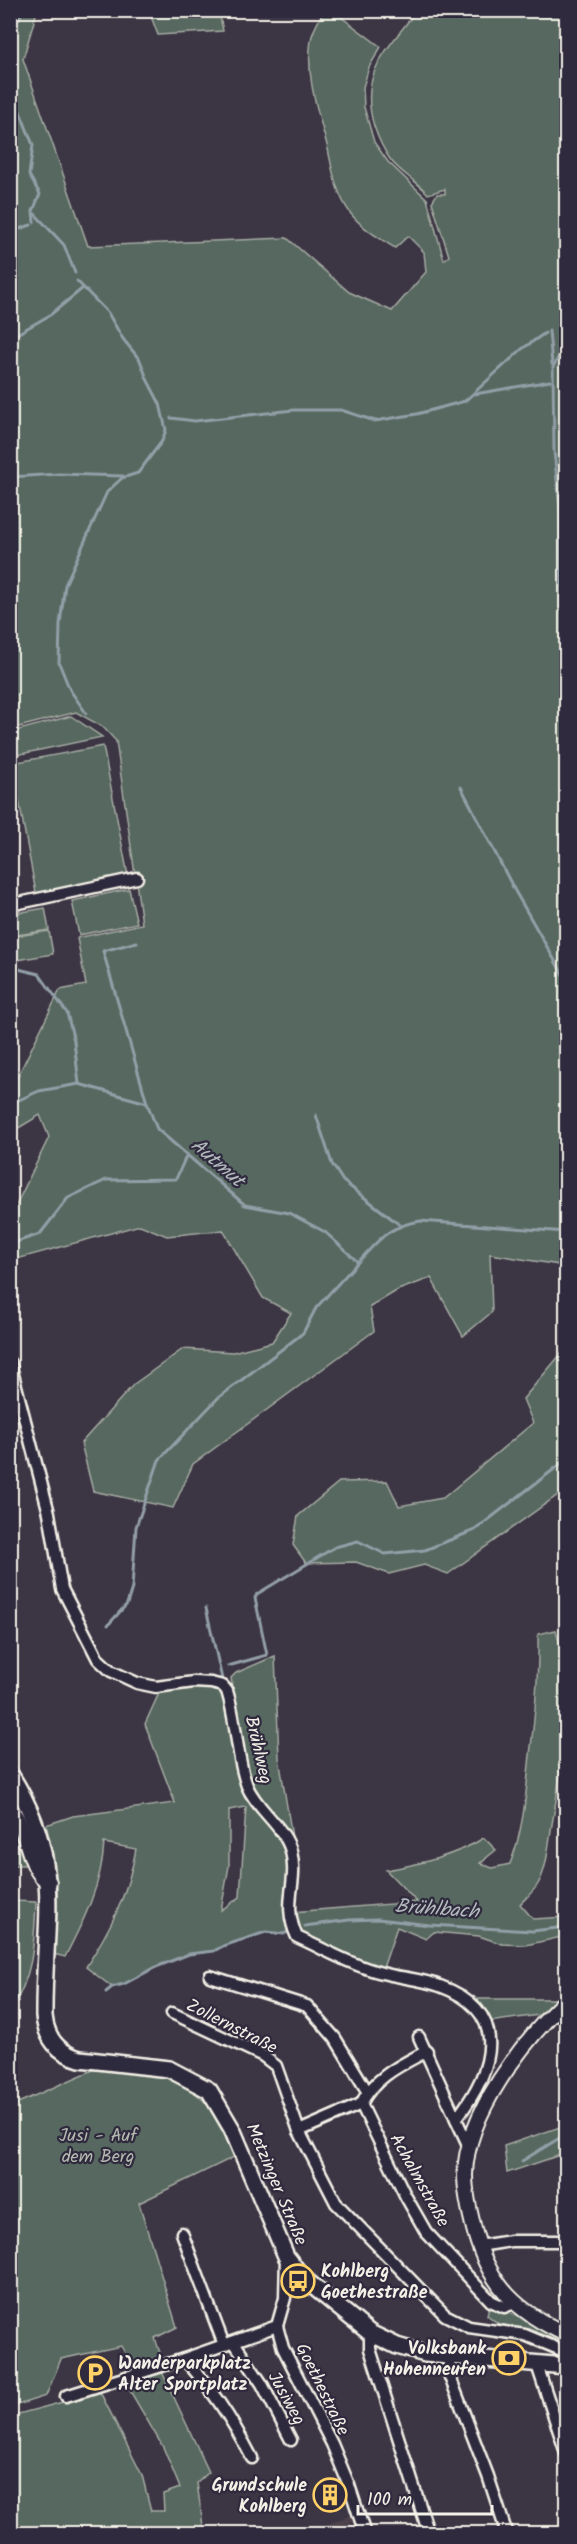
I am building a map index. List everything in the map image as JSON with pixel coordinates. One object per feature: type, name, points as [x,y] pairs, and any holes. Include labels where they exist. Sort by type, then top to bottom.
[{"type":"main road","name":"Metzinger Straße","points":[[10,1774],[30,1808],[45,1854],[49,1882],[44,2024],[53,2044],[70,2056],[87,2061],[169,2069],[209,2091],[232,2129],[286,2256],[303,2278],[370,2333],[397,2346],[448,2358],[567,2366]]},
{"type":"street","points":[[10,905],[136,878]]},
{"type":"street","name":"Brühlweg","points":[[10,1363],[49,1513],[62,1589],[98,1659],[111,1671],[136,1683],[156,1686],[194,1682],[211,1683],[223,1686],[227,1691],[248,1786],[290,1849],[294,1872],[288,1907],[290,1923],[297,1937],[373,1970],[442,1987],[463,1997],[487,2022],[490,2044],[485,2069],[469,2103],[456,2119]]},
{"type":"street","points":[[10,1809],[22,1823],[38,1872],[49,1882]]},
{"type":"street","points":[[210,1976],[307,2006],[335,2038],[368,2091]]},
{"type":"street","points":[[567,2000],[530,2038],[504,2075],[479,2120],[465,2173],[466,2196],[479,2246],[487,2265],[514,2303],[532,2316],[567,2334]]},
{"type":"street","name":"Zollernstraße","points":[[172,2013],[263,2056],[276,2066],[299,2131],[336,2203],[445,2315],[469,2327],[525,2335],[567,2352]]},
{"type":"street","points":[[419,2037],[470,2149]]},
{"type":"street","points":[[299,2131],[361,2104],[368,2091],[393,2069],[427,2052]]},
{"type":"street","name":"Achalmstraße","points":[[361,2104],[406,2197],[426,2232],[491,2301],[504,2307],[514,2303]]},
{"type":"street","name":"Jusiweg","points":[[182,2233],[229,2343],[262,2384],[291,2440]]},
{"type":"street","points":[[479,2246],[511,2241],[567,2241]]},
{"type":"street","points":[[66,2396],[184,2359],[277,2326],[285,2298],[286,2256]]},
{"type":"street","name":"Goethestraße","points":[[277,2326],[284,2348],[336,2454],[365,2534]]},
{"type":"street","points":[[370,2333],[370,2349],[429,2534]]},
{"type":"street","points":[[448,2358],[450,2378],[488,2476],[507,2534]]},
{"type":"street","points":[[184,2359],[208,2384],[223,2405],[252,2458]]},
{"type":"street","points":[[537,2365],[567,2453]]},
{"type":"shaded area","points":[[352,2515],[354,2521],[348,2525],[349,2533],[312,2533],[312,2530]]},
{"type":"green space","points":[[11,11],[37,11],[23,59],[88,246],[287,238],[349,292],[392,311],[426,272],[424,252],[408,236],[395,248],[372,233],[351,214],[338,191],[311,82],[312,36],[324,11],[333,11],[381,47],[369,67],[363,87],[364,107],[374,142],[388,162],[427,199],[444,260],[449,256],[432,202],[437,194],[445,194],[445,189],[428,194],[399,169],[385,151],[374,126],[370,107],[370,91],[378,64],[416,11],[566,11],[566,1266],[490,1254],[492,1312],[463,1336],[431,1278],[398,1290],[370,1307],[374,1331],[193,1464],[173,1508],[93,1491],[81,1443],[134,1384],[183,1349],[233,1352],[272,1342],[291,1313],[263,1298],[223,1230],[167,1236],[140,1225],[17,1259],[11,1252],[10,1218],[49,1137],[40,1115],[15,1130],[11,1127],[11,1086],[60,990],[86,985],[77,938],[142,924],[116,741],[103,727],[76,712],[11,729]]},
{"type":"green space","points":[[149,11],[219,11],[223,31],[158,35]]},
{"type":"green space","points":[[71,716],[102,737],[11,756],[11,732]]},
{"type":"green space","points":[[103,746],[128,876],[36,893],[12,763]]},
{"type":"green space","points":[[129,889],[137,923],[79,935],[72,901]]},
{"type":"green space","points":[[45,908],[49,930],[11,936],[11,914]]},
{"type":"green space","points":[[49,931],[53,954],[11,961],[11,937]]},
{"type":"green space","points":[[566,1348],[566,1489],[448,1574],[424,1565],[389,1574],[356,1562],[306,1563],[293,1545],[298,1516],[339,1482],[387,1481],[399,1506],[443,1498],[533,1423],[523,1399]]},
{"type":"green space","points":[[556,1630],[562,1654],[566,1704],[559,1781],[547,1858],[541,1878],[520,1904],[533,1919],[566,1917],[566,1936],[526,1945],[502,1944],[479,1936],[434,1932],[426,1939],[397,1927],[383,1968],[338,1951],[302,1933],[292,1912],[417,1902],[386,1870],[437,1859],[484,1838],[496,1850],[480,1863],[492,1868],[510,1864],[515,1851],[526,1797],[536,1694],[538,1634]]},
{"type":"green space","points":[[275,1656],[279,1758],[295,1855],[249,1782],[231,1678],[236,1673]]},
{"type":"green space","points":[[208,1686],[225,1692],[243,1790],[247,1799],[255,1804],[269,1821],[287,1851],[290,1872],[285,1906],[289,1931],[284,1934],[266,1932],[214,1951],[189,1954],[156,1967],[124,1984],[112,1987],[86,1967],[123,1896],[136,1849],[104,1843],[96,1887],[79,1929],[65,1957],[53,1954],[57,1920],[57,1889],[54,1858],[46,1825],[73,1816],[175,1803],[145,1724],[160,1691]],"holes":[[[246,1807],[240,1897],[221,1910],[229,1866],[229,1810]]]},
{"type":"green space","points":[[11,1825],[25,1865],[11,1865]]},
{"type":"green space","points":[[11,1901],[36,1902],[33,1945],[28,1971],[19,1997],[11,2010]]},
{"type":"green space","points":[[473,1999],[556,1999],[539,2015],[489,2022]]},
{"type":"green space","name":"Jusi - Auf dem Berg","points":[[93,2070],[127,2071],[161,2076],[190,2089],[214,2114],[234,2157],[139,2203],[177,2327],[155,2338],[161,2356],[133,2367],[121,2346],[61,2359],[46,2396],[11,2407],[11,2106]]},
{"type":"green space","points":[[566,2125],[566,2153],[507,2173],[504,2146]]},
{"type":"green space","points":[[489,2306],[526,2319],[566,2339],[566,2346],[536,2336],[528,2330],[499,2324],[487,2315]]},
{"type":"green space","points":[[162,2372],[209,2472],[197,2483],[204,2533],[11,2533],[10,2500],[15,2498],[11,2416],[100,2392],[142,2475],[151,2511],[164,2511],[163,2494],[180,2488],[163,2447],[126,2384]]},
{"type":"waterway","points":[[10,37],[23,10]]},
{"type":"waterway","points":[[10,86],[33,145],[29,175],[40,194],[33,211],[34,222]]},
{"type":"waterway","points":[[35,214],[64,245],[75,273]]},
{"type":"waterway","points":[[10,232],[31,225]]},
{"type":"waterway","points":[[77,281],[108,313],[123,339],[140,360],[160,404],[166,430],[162,441],[138,473],[122,478],[107,492],[65,585],[60,624],[59,663],[70,690],[86,713]]},
{"type":"waterway","points":[[10,338],[50,315],[83,288]]},
{"type":"waterway","points":[[549,331],[552,364]]},
{"type":"waterway","points":[[171,418],[195,421],[293,410],[341,410],[375,421],[417,414],[465,401],[522,349],[545,333]]},
{"type":"waterway","points":[[560,508],[554,451],[553,367],[566,343]]},
{"type":"waterway","points":[[475,394],[550,381]]},
{"type":"waterway","points":[[10,477],[59,474],[123,476]]},
{"type":"waterway","points":[[560,510],[563,641],[566,640]]},
{"type":"waterway","points":[[461,787],[515,891],[566,980]]},
{"type":"waterway","name":"Autmut","points":[[137,942],[103,951],[147,1103],[157,1129],[245,1205],[289,1213],[325,1232],[358,1262],[385,1235],[399,1227],[420,1221],[566,1232]]},
{"type":"waterway","points":[[10,967],[39,974],[67,1013],[74,1041],[79,1084]]},
{"type":"waterway","points":[[10,1104],[39,1091],[79,1084],[147,1103]]},
{"type":"waterway","points":[[316,1115],[332,1164],[343,1181],[400,1225]]},
{"type":"waterway","points":[[10,1244],[40,1234],[68,1198],[106,1180],[176,1179],[187,1154]]},
{"type":"waterway","points":[[108,1625],[127,1604],[132,1588],[136,1527],[159,1460],[218,1398],[303,1333],[316,1308],[358,1262]]},
{"type":"waterway","points":[[228,1666],[267,1655],[255,1598],[257,1594],[335,1547],[358,1541],[385,1554],[425,1550],[475,1530],[566,1460]]},
{"type":"waterway","points":[[206,1608],[222,1679]]},
{"type":"waterway","name":"Brühlbach","points":[[305,1926],[378,1919],[430,1925],[532,1931],[566,1927]]},
{"type":"waterway","points":[[106,1992],[112,1987],[124,1984],[156,1967],[189,1954],[214,1951],[266,1932],[284,1934],[289,1931],[288,1926]]},
{"type":"waterway","points":[[522,2161],[566,2134]]},
{"type":"place","name":"Kohlberg Goethestraße","points":[[298,2281]]},
{"type":"place","name":"Volksbank Hohenneufen","points":[[509,2358]]},
{"type":"place","name":"Wanderparkplatz Alter Sportplatz","points":[[95,2373]]},
{"type":"place","name":"Grundschule Kohlberg","points":[[330,2495]]}]
